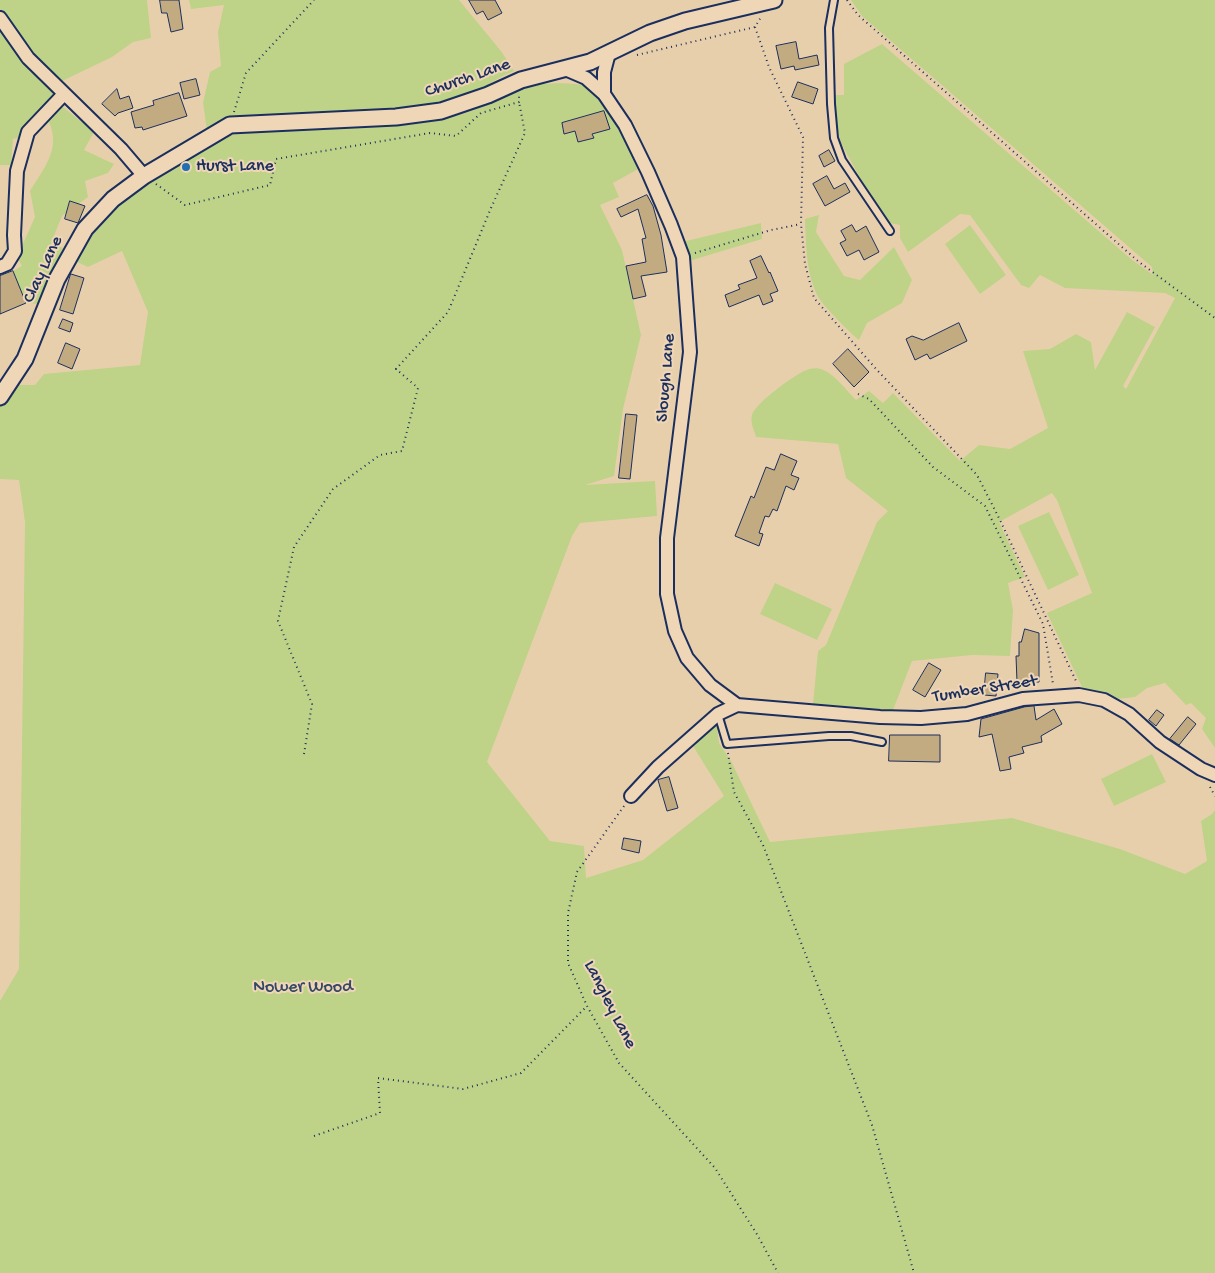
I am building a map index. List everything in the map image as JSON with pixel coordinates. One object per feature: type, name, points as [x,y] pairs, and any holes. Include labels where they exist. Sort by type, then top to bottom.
[{"type":"street","name":"Church Lane","points":[[144,176],[230,125],[396,118],[441,111],[488,95],[521,80],[590,62],[650,34],[685,21],[774,0]]},
{"type":"street","points":[[0,18],[28,58],[121,149],[144,176]]},
{"type":"street","points":[[604,94],[604,72],[609,53]]},
{"type":"street","name":"Slough Lane","points":[[565,69],[586,78],[604,94],[625,125],[672,225],[684,257],[690,352],[667,538],[667,594],[675,631],[687,658],[710,685],[737,705]]},
{"type":"street","points":[[0,266],[7,264],[15,251],[16,171],[28,132],[64,94]]},
{"type":"street","name":"Clay Lane","points":[[0,396],[25,359],[57,279],[85,229],[113,199],[144,176]]},
{"type":"street","points":[[718,691],[718,714]]},
{"type":"street","name":"Tumber Street","points":[[737,705],[880,717],[921,718],[967,714],[1023,698],[1079,695],[1104,700],[1128,714],[1160,742],[1201,769],[1215,775]]},
{"type":"street","points":[[632,796],[658,767],[718,714],[737,705]]},
{"type":"lane","points":[[834,0],[829,28],[834,138],[842,160],[890,230]]},
{"type":"lane","points":[[718,714],[727,744],[829,736],[850,736],[882,742]]},
{"type":"path","points":[[230,125],[246,73],[314,0]]},
{"type":"path","points":[[847,0],[858,16],[1125,249],[1215,318]]},
{"type":"path","points":[[632,57],[755,27],[770,67],[803,137],[801,224],[805,264],[814,298],[877,370],[977,475],[1077,682],[1079,695]]},
{"type":"path","points":[[304,754],[312,704],[278,621],[294,548],[333,489],[380,455],[402,451],[418,388],[396,369],[448,312],[491,208],[525,133],[518,102],[521,80]]},
{"type":"path","points":[[144,176],[185,205],[270,185],[276,159],[430,133],[456,136],[481,114],[518,102]]},
{"type":"path","points":[[684,257],[772,230],[801,224]]},
{"type":"path","points":[[858,394],[869,400],[933,467],[985,506],[1043,624],[1055,696]]},
{"type":"path","points":[[727,744],[734,792],[763,845],[872,1125],[914,1273]]},
{"type":"path","name":"Langley Lane","points":[[632,796],[576,872],[568,913],[568,963],[587,1006],[618,1063],[715,1168],[758,1236],[778,1273]]},
{"type":"path","points":[[314,1136],[380,1113],[378,1078],[463,1089],[521,1073],[587,1006]]},
{"type":"green space","points":[[0,0],[147,0],[151,38],[133,42],[112,57],[60,82],[29,51],[0,13]]},
{"type":"green space","name":"Nower Wood","points":[[189,0],[459,0],[501,51],[514,71],[469,94],[432,105],[394,110],[317,112],[318,126],[407,123],[442,119],[469,112],[534,86],[555,83],[577,84],[589,87],[599,96],[612,115],[640,168],[613,183],[619,197],[600,205],[622,250],[641,335],[623,409],[614,476],[585,485],[655,481],[657,516],[580,523],[572,536],[487,762],[550,841],[584,846],[586,878],[643,860],[724,796],[693,746],[716,721],[719,743],[731,761],[770,842],[1012,818],[1120,849],[1185,874],[1207,861],[1201,821],[1215,810],[1215,1273],[0,1273],[0,1001],[19,969],[25,522],[19,480],[0,479],[0,406],[16,385],[35,385],[44,374],[140,365],[148,312],[122,251],[88,267],[73,260],[95,226],[153,176],[209,144],[203,103],[210,72],[221,66],[218,32],[224,5],[191,9]],"holes":[[[604,111],[609,129],[593,134],[593,138],[578,142],[572,121]]]},
{"type":"green space","points":[[851,0],[1215,0],[1215,748],[1202,729],[1206,718],[1191,703],[1186,705],[1165,683],[1147,688],[1135,697],[1117,699],[1099,692],[1083,689],[1047,613],[1092,593],[1057,500],[1052,493],[999,522],[1025,577],[1008,583],[1013,610],[1010,656],[972,655],[912,661],[893,710],[813,704],[818,651],[826,645],[877,522],[888,511],[846,478],[838,444],[756,437],[752,426],[752,415],[761,403],[777,389],[804,371],[814,368],[820,369],[836,378],[856,400],[869,391],[883,403],[893,393],[960,461],[979,445],[1010,449],[1048,428],[1023,351],[1050,349],[1076,334],[1091,342],[1095,370],[1127,312],[1155,327],[1123,386],[1126,389],[1175,298],[1165,293],[1065,288],[1040,275],[1029,288],[1021,285],[970,215],[960,214],[908,252],[900,238],[900,225],[890,223],[860,178],[841,143],[835,121],[835,95],[844,95],[844,64],[882,44],[1131,259],[1153,275],[1152,267],[862,16]]},
{"type":"green space","points":[[0,30],[29,66],[49,85],[63,107],[94,132],[84,150],[114,164],[108,173],[85,181],[88,197],[62,216],[51,243],[63,248],[40,304],[26,303],[13,271],[22,266],[17,257],[35,217],[30,191],[52,150],[52,132],[49,122],[36,135],[13,139],[11,165],[0,165]]},
{"type":"green space","points":[[819,215],[816,232],[844,276],[860,280],[894,247],[912,280],[902,303],[867,323],[859,340],[824,305],[813,286],[807,257],[805,219]]},
{"type":"green space","points":[[761,223],[762,239],[689,261],[689,252],[682,242]]},
{"type":"green space","points":[[970,225],[1006,275],[980,294],[945,244]]},
{"type":"green space","points":[[1049,512],[1079,575],[1048,590],[1018,526]]},
{"type":"green space","points":[[775,583],[832,609],[817,640],[760,614]]},
{"type":"green space","points":[[1152,754],[1166,782],[1114,806],[1101,779]]},
{"type":"building","points":[[160,0],[179,0],[183,29],[171,32],[167,13],[162,13]]},
{"type":"building","points":[[469,0],[495,0],[502,13],[488,20],[483,11],[477,14]]},
{"type":"building","points":[[796,42],[799,59],[817,55],[819,65],[795,70],[794,66],[781,69],[776,46]]},
{"type":"building","points":[[196,79],[200,95],[184,99],[180,83]]},
{"type":"building","points":[[798,82],[818,89],[813,104],[792,97]]},
{"type":"building","points":[[117,89],[120,99],[129,96],[133,108],[118,113],[115,116],[102,104]]},
{"type":"building","points":[[179,93],[187,116],[143,130],[142,127],[135,128],[131,112],[154,105],[153,101]]},
{"type":"building","points":[[604,111],[610,129],[592,134],[594,138],[578,142],[575,131],[564,134],[562,123]]},
{"type":"building","points":[[829,150],[835,161],[824,167],[819,156]]},
{"type":"building","points":[[827,176],[834,189],[845,183],[850,192],[825,206],[813,184]]},
{"type":"building","points":[[647,195],[653,206],[661,235],[667,272],[641,276],[646,296],[633,299],[626,266],[646,262],[642,239],[646,238],[638,209],[621,217],[617,209]]},
{"type":"building","points":[[70,201],[85,206],[78,223],[65,219]]},
{"type":"building","points":[[852,225],[856,232],[866,226],[879,252],[864,260],[859,250],[847,256],[840,243],[846,240],[841,231]]},
{"type":"building","points":[[761,256],[778,291],[770,294],[773,301],[763,305],[759,295],[729,307],[725,295],[740,289],[738,285],[757,278],[750,261]]},
{"type":"building","points":[[13,271],[26,303],[0,314],[0,276]]},
{"type":"building","points":[[71,274],[84,278],[73,314],[60,310]]},
{"type":"building","points":[[63,319],[73,323],[70,332],[59,328]]},
{"type":"building","points":[[959,323],[967,341],[930,359],[927,354],[915,360],[906,339],[912,336],[923,340]]},
{"type":"building","points":[[66,343],[80,349],[72,369],[58,363]]},
{"type":"building","points":[[848,349],[869,372],[854,387],[833,364]]},
{"type":"building","points":[[626,414],[637,415],[630,479],[619,478]]},
{"type":"building","points":[[781,454],[797,461],[791,475],[799,478],[794,490],[786,486],[777,511],[773,509],[769,517],[765,516],[759,533],[763,534],[759,546],[735,536],[751,496],[754,498],[766,467],[774,470]]},
{"type":"building","points":[[1025,629],[1039,633],[1039,682],[1017,682],[1016,656],[1019,656],[1019,642],[1021,642]]},
{"type":"building","points":[[929,663],[941,670],[925,697],[913,690]]},
{"type":"building","points":[[986,673],[998,674],[996,696],[984,695]]},
{"type":"building","points":[[1034,706],[1036,720],[1054,709],[1062,724],[1041,736],[1042,742],[1022,747],[1024,753],[1009,757],[1011,769],[1000,771],[992,734],[979,737],[981,719]]},
{"type":"building","points":[[1157,710],[1164,715],[1156,726],[1149,720]]},
{"type":"building","points":[[1188,717],[1196,724],[1179,745],[1170,739]]},
{"type":"building","points":[[890,735],[940,735],[940,762],[889,761]]},
{"type":"building","points":[[669,777],[678,808],[667,811],[658,780]]},
{"type":"building","points":[[624,838],[641,841],[639,853],[622,849]]},
{"type":"place","name":"Hurst Lane","points":[[186,167]]}]
